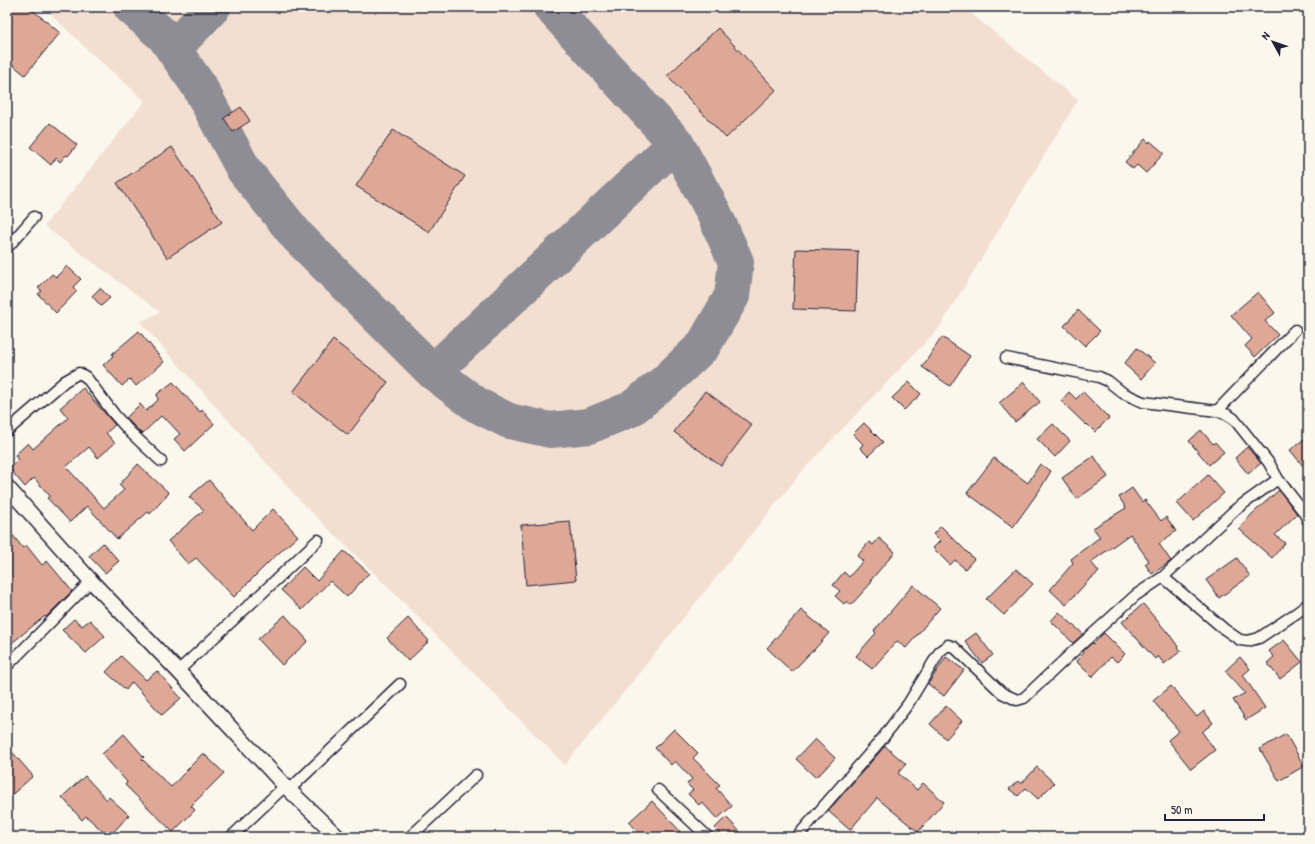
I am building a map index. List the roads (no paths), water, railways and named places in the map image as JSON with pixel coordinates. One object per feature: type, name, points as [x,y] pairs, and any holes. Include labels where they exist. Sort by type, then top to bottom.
[{"type":"main road","points":[[7,487],[91,581],[178,671],[287,788],[338,837]]},
{"type":"street","points":[[7,248],[34,216]]},
{"type":"street","points":[[1217,411],[1294,330]]},
{"type":"street","points":[[1006,358],[1099,377],[1108,381],[1123,393],[1143,402],[1196,410],[1217,411],[1228,415],[1234,419],[1268,463],[1308,520]]},
{"type":"street","points":[[7,431],[65,381],[80,373],[86,377],[114,414],[130,432],[161,461]]},
{"type":"street","points":[[797,837],[882,739],[908,704],[940,651],[944,647],[948,645],[954,647],[1002,693],[1017,700],[1024,698],[1136,595],[1163,577],[1236,509],[1278,479]]},
{"type":"street","points":[[178,671],[318,540]]},
{"type":"street","points":[[1163,577],[1224,630],[1240,640],[1248,641],[1259,638],[1308,604]]},
{"type":"street","points":[[7,666],[91,581]]},
{"type":"street","points":[[231,837],[287,788],[400,684]]},
{"type":"street","points":[[410,837],[476,775]]},
{"type":"street","points":[[658,790],[708,837]]}]
